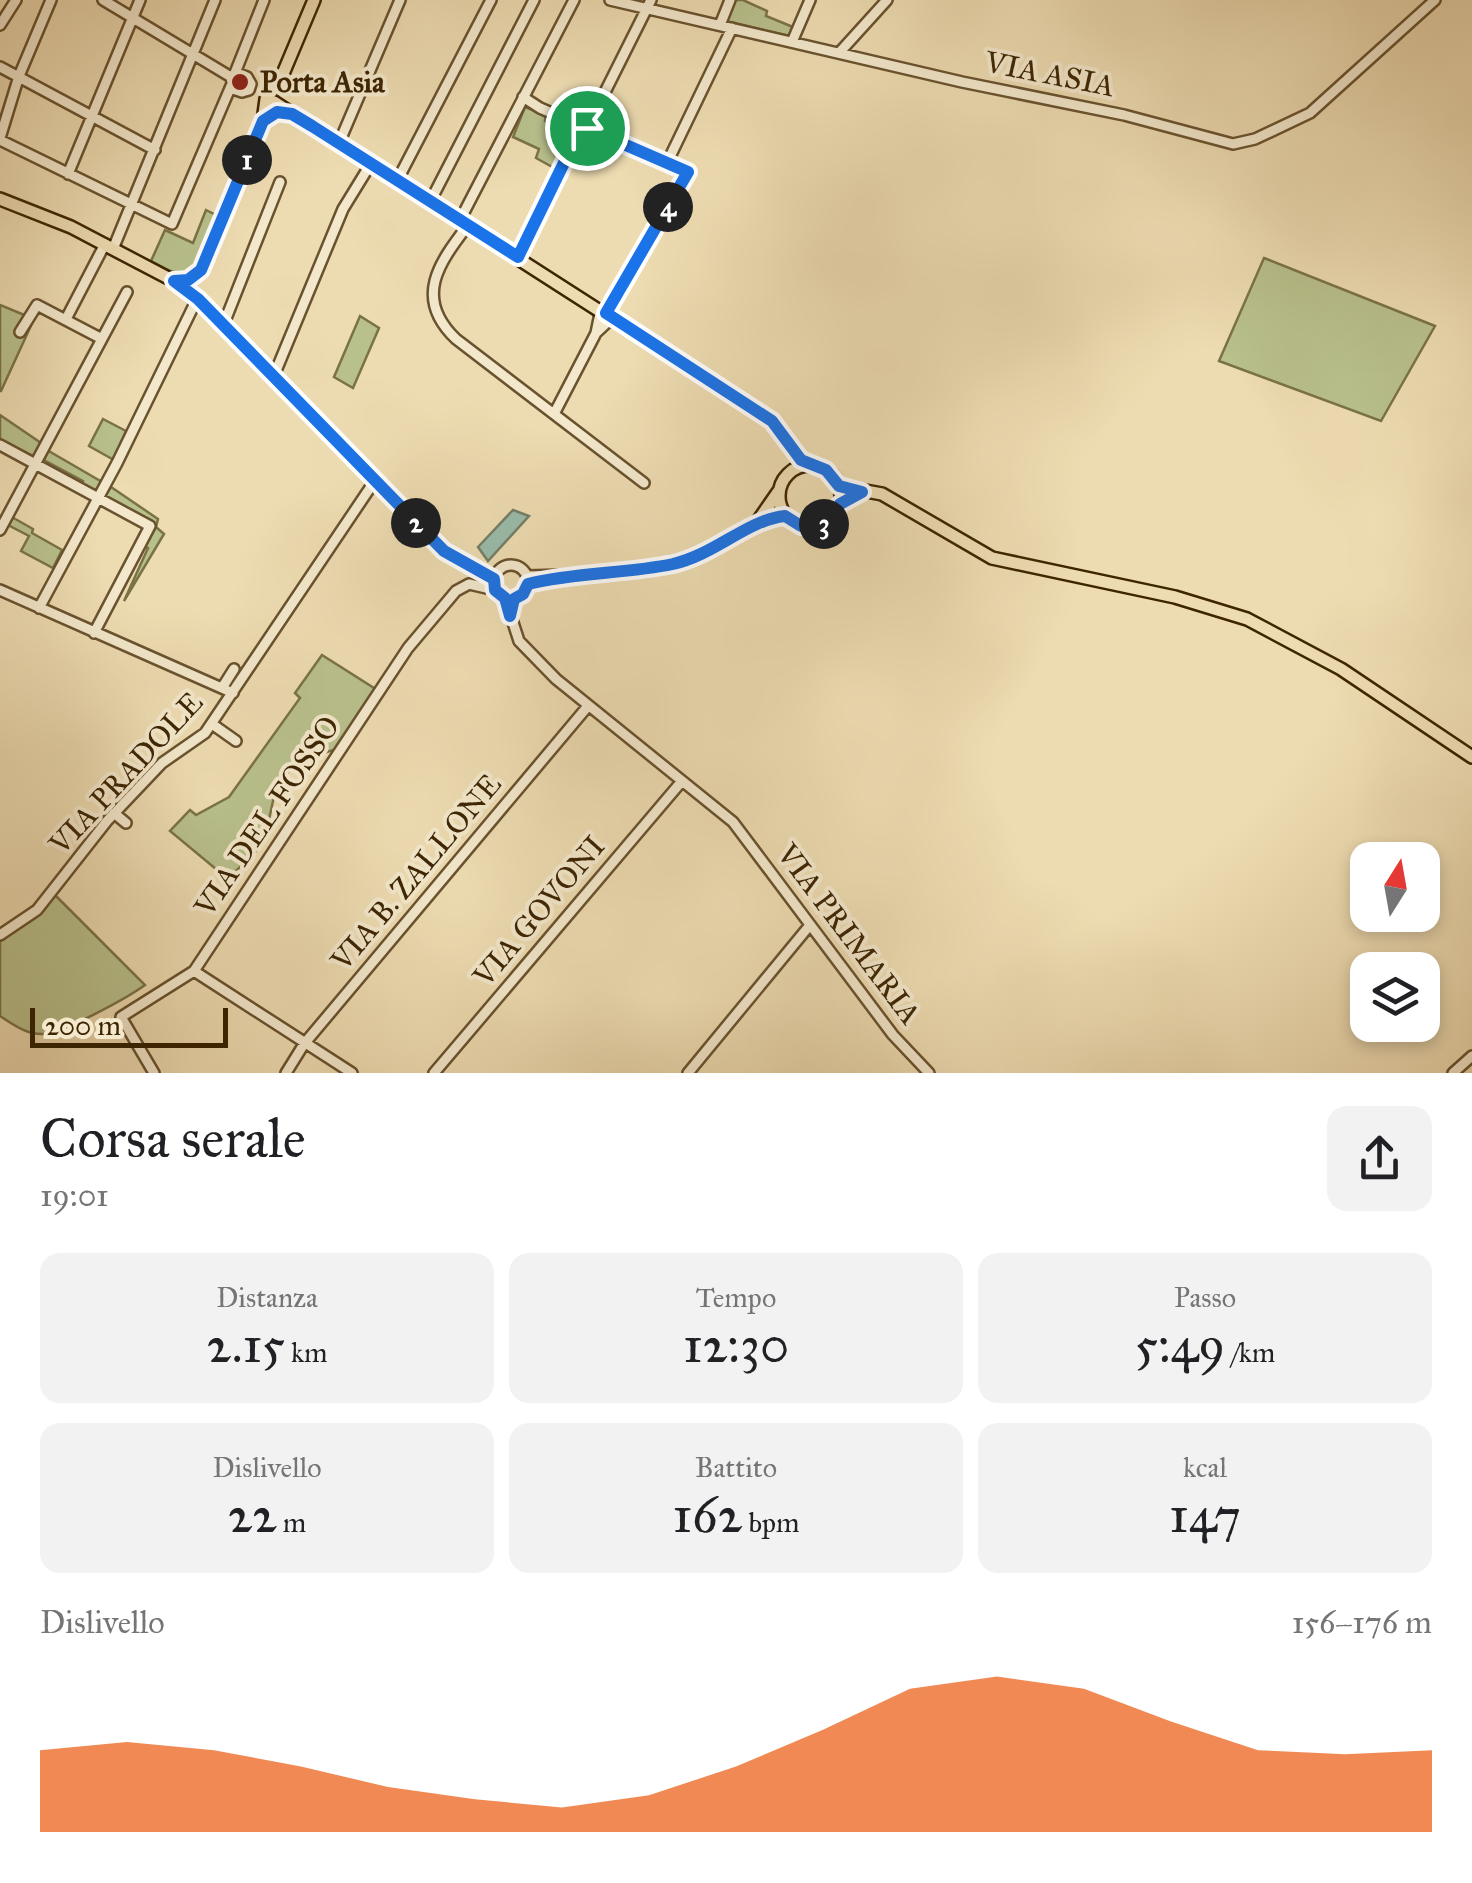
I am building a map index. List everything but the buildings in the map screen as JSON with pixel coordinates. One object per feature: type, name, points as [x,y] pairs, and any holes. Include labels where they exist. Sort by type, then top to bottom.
[{"type":"main road","points":[[0,199],[35,210],[174,281],[195,277],[209,254],[314,0]]},
{"type":"main road","points":[[271,102],[772,421],[792,450],[811,465],[826,470],[839,486],[840,504]]},
{"type":"main road","points":[[758,521],[790,472],[792,450]]},
{"type":"main road","points":[[790,472],[811,465]]},
{"type":"main road","points":[[839,486],[882,494],[975,551],[1231,612],[1341,669],[1472,757]]},
{"type":"main road","points":[[779,491],[785,516],[801,526],[815,527],[831,520],[840,504],[862,492]]},
{"type":"main road","points":[[758,521],[785,516]]},
{"type":"street","points":[[0,25],[16,0]]},
{"type":"street","points":[[52,0],[18,76],[0,139],[172,224],[264,0]]},
{"type":"street","points":[[103,0],[232,79],[254,83],[271,102]]},
{"type":"street","points":[[68,174],[140,0]]},
{"type":"street","points":[[66,320],[132,206],[216,0]]},
{"type":"street","points":[[339,143],[400,0]]},
{"type":"street","points":[[398,181],[491,0]]},
{"type":"street","points":[[430,202],[534,0]]},
{"type":"street","points":[[574,0],[461,221],[433,288],[434,310],[456,339],[644,483]]},
{"type":"street","name":"VIA ASIA","points":[[610,0],[649,4],[732,28],[1124,114],[1233,144],[1255,139],[1310,113],[1435,0]]},
{"type":"street","points":[[720,25],[730,0]]},
{"type":"street","points":[[792,42],[810,0]]},
{"type":"street","points":[[839,53],[886,0]]},
{"type":"street","points":[[518,257],[649,4]]},
{"type":"street","points":[[668,163],[732,28]]},
{"type":"street","points":[[0,67],[156,150]]},
{"type":"street","points":[[232,79],[238,92],[271,102]]},
{"type":"street","points":[[245,92],[254,83]]},
{"type":"street","points":[[524,97],[688,172],[554,414]]},
{"type":"street","points":[[273,378],[343,209],[370,165]]},
{"type":"street","points":[[223,326],[280,182]]},
{"type":"street","points":[[39,608],[198,299],[195,277]]},
{"type":"street","points":[[174,281],[198,299],[444,551],[484,571],[510,598],[523,594],[527,580]]},
{"type":"street","points":[[0,530],[128,292]]},
{"type":"street","points":[[20,332],[38,306],[102,340]]},
{"type":"street","points":[[0,444],[150,526],[94,633]]},
{"type":"street","name":"VIA PRADOLE","points":[[0,935],[37,910],[114,813],[162,762],[206,733],[374,482]]},
{"type":"street","points":[[527,580],[674,564],[714,550],[758,521]]},
{"type":"street","points":[[462,561],[469,584],[493,582],[506,566],[516,566],[527,580]]},
{"type":"street","name":"VIA DEL FOSSO","points":[[154,1073],[121,1016],[194,971],[408,648],[456,592],[469,584]]},
{"type":"street","points":[[0,590],[233,693]]},
{"type":"street","name":"VIA PRIMARIA","points":[[510,598],[510,616],[519,640],[533,657],[733,822],[893,1036],[930,1073]]},
{"type":"street","points":[[222,688],[234,669]]},
{"type":"street","name":"VIA B. ZALLONE","points":[[286,1073],[304,1044],[588,706]]},
{"type":"street","points":[[212,724],[236,740]]},
{"type":"street","name":"VIA GOVONI","points":[[434,1073],[682,782]]},
{"type":"street","points":[[114,813],[126,823]]},
{"type":"street","points":[[53,889],[62,897]]},
{"type":"street","points":[[688,1073],[810,925]]},
{"type":"street","points":[[194,971],[352,1073]]},
{"type":"street","points":[[1453,1073],[1472,1056]]},
{"type":"green space","points":[[734,0],[743,0],[767,11],[766,16],[793,27],[789,36],[726,21]]},
{"type":"green space","points":[[525,107],[546,115],[545,121],[574,134],[556,169],[536,158],[539,149],[513,137]]},
{"type":"green space","points":[[206,210],[216,215],[192,269],[176,273],[151,261],[165,230],[193,243]]},
{"type":"green space","points":[[1264,258],[1435,326],[1381,421],[1219,361]]},
{"type":"green space","points":[[0,305],[34,319],[1,391],[0,391]]},
{"type":"green space","points":[[360,316],[379,328],[353,388],[334,377]]},
{"type":"green space","points":[[0,415],[41,443],[35,457],[0,439]]},
{"type":"green space","points":[[103,419],[126,431],[114,460],[89,446]]},
{"type":"green space","points":[[47,450],[102,482],[96,493],[81,486],[83,481],[42,459]]},
{"type":"green space","points":[[111,487],[158,519],[156,527],[164,534],[124,601],[148,548],[144,546],[151,531],[147,519],[104,497]]},
{"type":"green space","points":[[10,516],[62,550],[53,568],[21,551],[29,536],[6,524]]},
{"type":"green space","points":[[322,655],[377,690],[340,748],[311,757],[290,770],[276,787],[264,843],[228,879],[170,831],[190,810],[196,815],[229,797],[300,698],[295,693]]},
{"type":"green space","points":[[53,893],[145,985],[80,1021],[38,1034],[0,1016],[0,938]]},
{"type":"shaded area","points":[[513,510],[529,516],[488,561],[478,547]]},
{"type":"place","name":"Porta Asia","points":[[240,82]]},
{"type":"route","points":[[270,114],[292,114],[518,257],[582,126],[587,128],[688,172],[606,313],[772,421],[801,460],[832,474],[839,486],[862,492],[840,504],[831,520],[823,525],[801,526],[785,516],[767,518],[714,550],[674,564],[564,575],[528,584],[523,594],[514,599],[510,616],[505,598],[495,590],[494,579],[444,551],[198,299],[174,281],[188,280],[201,270],[258,132],[270,114]]}]
